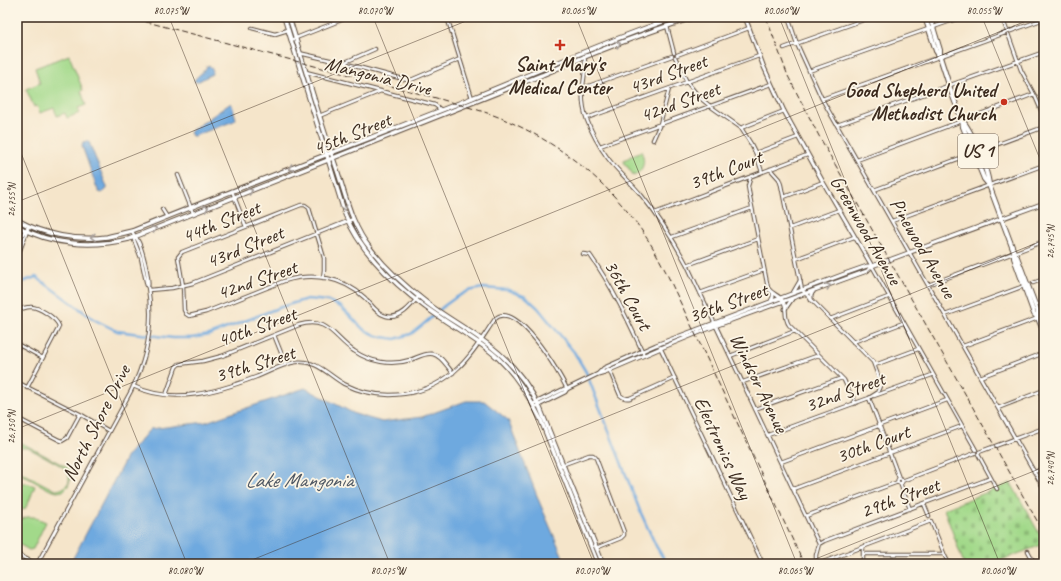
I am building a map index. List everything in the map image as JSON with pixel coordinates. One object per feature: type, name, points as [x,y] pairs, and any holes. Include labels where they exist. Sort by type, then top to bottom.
[{"type":"main road","points":[[284,17],[288,30],[300,53],[329,153]]},
{"type":"main road","points":[[288,17],[295,52],[329,153],[353,219],[360,233],[369,247],[392,273],[430,311],[480,341],[512,372],[534,406],[561,465]]},
{"type":"main road","name":"45th Street","points":[[17,220],[29,226],[57,235],[107,237],[132,231],[472,98],[582,52],[677,17]]},
{"type":"main road","name":"45th Street","points":[[17,226],[50,240],[75,243],[92,244],[134,237],[584,57],[695,17]]},
{"type":"main road","name":"US 1","points":[[925,17],[931,28]]},
{"type":"main road","name":"US 1","points":[[930,17],[936,51],[940,57],[948,85],[962,120],[963,127],[976,152],[984,179],[988,185],[1014,252],[1018,257],[1044,333]]},
{"type":"main road","points":[[331,158],[348,221],[369,254],[396,283],[500,354],[527,385],[538,403],[594,549],[598,564]]},
{"type":"main road","points":[[594,549],[603,564]]},
{"type":"street","points":[[293,39],[350,17]]},
{"type":"street","points":[[447,17],[472,98]]},
{"type":"street","name":"Greenwood Avenue","points":[[745,17],[759,56],[784,112],[997,489]]},
{"type":"street","name":"Pinewood Avenue","points":[[788,17],[797,44],[822,98],[1044,488]]},
{"type":"street","points":[[784,48],[872,17]]},
{"type":"street","points":[[810,71],[962,17]]},
{"type":"street","points":[[1002,17],[1024,76],[1044,117]]},
{"type":"street","points":[[822,98],[1044,19]]},
{"type":"street","points":[[667,26],[674,55],[687,82],[699,97],[741,128],[752,146],[762,172]]},
{"type":"street","points":[[252,28],[275,34],[288,30]]},
{"type":"street","points":[[583,88],[749,28]]},
{"type":"street","points":[[343,63],[375,49]]},
{"type":"street","points":[[295,52],[407,80],[411,80],[460,59]]},
{"type":"street","name":"Windsor Avenue","points":[[582,52],[585,64],[583,103],[592,132],[607,158],[635,187],[655,213],[672,238],[687,265],[820,544]]},
{"type":"street","points":[[837,125],[1044,52]]},
{"type":"street","name":"43rd Street","points":[[587,118],[759,56]]},
{"type":"street","name":"Mangonia Drive","points":[[306,72],[435,105],[441,110]]},
{"type":"street","name":"42nd Street","points":[[600,146],[771,84]]},
{"type":"street","points":[[653,140],[660,124],[669,89]]},
{"type":"street","points":[[319,116],[382,91]]},
{"type":"street","points":[[857,160],[1034,94]]},
{"type":"street","points":[[741,128],[784,112]]},
{"type":"street","points":[[874,190],[1044,127]]},
{"type":"street","points":[[758,152],[798,137]]},
{"type":"street","name":"39th Court","points":[[655,213],[807,155]]},
{"type":"street","points":[[892,221],[1044,165]]},
{"type":"street","points":[[770,169],[780,180],[802,290],[870,359],[874,365],[879,378],[880,386],[877,393],[869,398],[889,453],[899,478],[901,479],[900,482],[910,509]]},
{"type":"street","points":[[178,175],[193,213]]},
{"type":"street","points":[[751,176],[748,186],[768,286],[773,294],[784,302],[785,318],[787,322],[842,378],[854,398],[854,404]]},
{"type":"street","points":[[784,197],[823,182]]},
{"type":"street","points":[[232,191],[246,227]]},
{"type":"street","name":"36th Street","points":[[534,406],[564,389],[568,389],[609,368],[780,298],[1044,203]]},
{"type":"street","name":"44th Street","points":[[183,286],[178,259],[182,252],[246,227],[303,205],[309,208],[317,234]]},
{"type":"street","points":[[672,238],[752,208]]},
{"type":"street","points":[[162,209],[167,217]]},
{"type":"street","points":[[790,228],[838,210]]},
{"type":"street","name":"43rd Street","points":[[149,289],[183,286],[193,283],[353,219]]},
{"type":"street","points":[[18,252],[17,248],[29,226]]},
{"type":"street","name":"North Shore Drive","points":[[132,231],[149,289]]},
{"type":"street","points":[[317,234],[325,264],[323,278]]},
{"type":"street","name":"North Shore Drive","points":[[37,564],[133,386],[143,360],[149,331],[151,310],[146,265],[137,239],[134,237]]},
{"type":"street","points":[[796,259],[854,237]]},
{"type":"street","points":[[687,265],[758,239]]},
{"type":"street","points":[[928,285],[1044,241]]},
{"type":"street","name":"36th Court","points":[[583,254],[590,255],[605,277],[644,353]]},
{"type":"street","points":[[144,274],[146,265]]},
{"type":"street","name":"36th Street","points":[[715,325],[814,291],[867,271],[872,266]]},
{"type":"street","points":[[700,293],[764,270]]},
{"type":"street","name":"42nd Street","points":[[183,286],[184,312],[187,315],[192,316],[291,279],[307,277],[337,281],[355,290],[378,312],[386,316],[393,317],[401,314],[417,298]]},
{"type":"street","points":[[946,315],[1044,279]]},
{"type":"street","points":[[793,294],[800,281]]},
{"type":"street","points":[[812,300],[811,294],[814,291]]},
{"type":"street","points":[[771,302],[773,294]]},
{"type":"street","points":[[830,319],[888,297]]},
{"type":"street","points":[[785,308],[792,299]]},
{"type":"street","points":[[17,311],[28,307],[36,308],[58,323],[59,326],[27,388]]},
{"type":"street","name":"39th Street","points":[[133,386],[149,393],[166,395],[195,394],[234,386],[286,365],[300,362],[311,363],[320,367],[336,379],[366,392],[388,395],[404,394],[426,389],[452,374],[464,363],[498,316],[505,315],[522,325],[542,348],[568,389]]},
{"type":"street","points":[[963,346],[1038,318]]},
{"type":"street","name":"40th Street","points":[[166,395],[178,364],[203,361],[303,324],[316,323],[330,329],[353,351],[369,359],[387,363],[410,360],[425,354],[432,354],[439,357],[452,374]]},
{"type":"street","points":[[853,342],[903,323]]},
{"type":"street","points":[[730,356],[795,331]]},
{"type":"street","points":[[274,335],[286,365]]},
{"type":"street","points":[[17,344],[43,358]]},
{"type":"street","name":"Electronics Way","points":[[660,346],[763,564]]},
{"type":"street","points":[[874,365],[918,349]]},
{"type":"street","points":[[980,377],[1044,353]]},
{"type":"street","points":[[743,382],[819,355]]},
{"type":"street","points":[[609,368],[620,394],[625,398],[630,398],[675,378]]},
{"type":"street","name":"32nd Street","points":[[768,435],[932,375]]},
{"type":"street","points":[[755,408],[842,378]]},
{"type":"street","points":[[17,382],[80,414],[109,431]]},
{"type":"street","points":[[998,408],[1044,390]]},
{"type":"street","points":[[781,462],[947,400]]},
{"type":"street","points":[[17,418],[62,441],[67,438],[80,414]]},
{"type":"street","name":"30th Court","points":[[793,489],[962,426]]},
{"type":"street","points":[[806,516],[1044,428]]},
{"type":"street","points":[[561,465],[588,455],[596,458],[624,530],[624,534],[621,538],[594,549]]},
{"type":"street","points":[[1034,472],[1044,468]]},
{"type":"street","name":"29th Street","points":[[820,544],[824,541],[991,478]]},
{"type":"street","points":[[924,504],[929,516]]},
{"type":"street","points":[[820,544],[816,555],[817,564],[931,521],[949,564]]},
{"type":"street","points":[[863,547],[863,564]]},
{"type":"street","points":[[1028,551],[1034,564]]},
{"type":"street","points":[[17,554],[37,564]]},
{"type":"street","points":[[863,554],[944,554]]},
{"type":"green space","points":[[69,55],[83,90],[81,91],[86,105],[78,108],[80,113],[67,118],[65,113],[57,116],[54,108],[40,113],[37,106],[34,107],[26,89],[40,83],[35,68]]},
{"type":"green space","points":[[641,151],[644,162],[640,171],[634,176],[624,160]]},
{"type":"green space","points":[[20,442],[74,471],[73,473],[70,471],[71,478],[68,486],[63,491],[57,492],[50,490],[17,472],[17,470],[55,490],[64,487],[69,480],[67,471],[55,462],[28,448],[17,450],[17,447],[22,445],[19,444]]},
{"type":"green space","points":[[17,483],[26,483],[35,486],[25,509],[23,510],[17,506]]},
{"type":"green space","points":[[1011,483],[1044,544],[991,564],[964,564],[944,509]]},
{"type":"green space","points":[[27,517],[34,517],[46,522],[33,549],[29,550],[17,543],[17,521]]},
{"type":"water","points":[[209,65],[213,71],[212,74],[199,81],[194,81],[207,66]]},
{"type":"water","points":[[231,103],[236,119],[234,121],[192,136],[190,133],[191,131]]},
{"type":"water","points":[[83,142],[89,142],[107,187],[107,189],[102,193],[99,192],[97,188],[82,146]]},
{"type":"water","name":"Lake Mangonia","points":[[305,388],[355,414],[382,422],[422,417],[466,401],[484,401],[508,420],[539,501],[566,564],[70,564],[127,456],[150,429],[206,422]]},
{"type":"waterway","points":[[17,284],[36,277],[95,320],[117,331],[173,338],[192,338],[209,335],[278,308],[307,299],[328,301],[341,307],[363,329],[377,336],[395,339],[411,334],[444,306],[468,291],[483,288],[508,290],[526,297],[538,308],[574,352],[586,372],[640,511],[656,546],[667,564]]},
{"type":"railway","points":[[128,17],[486,112],[523,128],[565,153],[584,168],[619,201],[651,244],[666,272],[804,564]]},
{"type":"railway","points":[[766,17],[788,76],[819,136],[1044,533]]},
{"type":"place","name":"Saint Mary's Medical Center","points":[[560,45]]},
{"type":"place","name":"Good Shepherd United Methodist Church","points":[[1004,102]]}]
